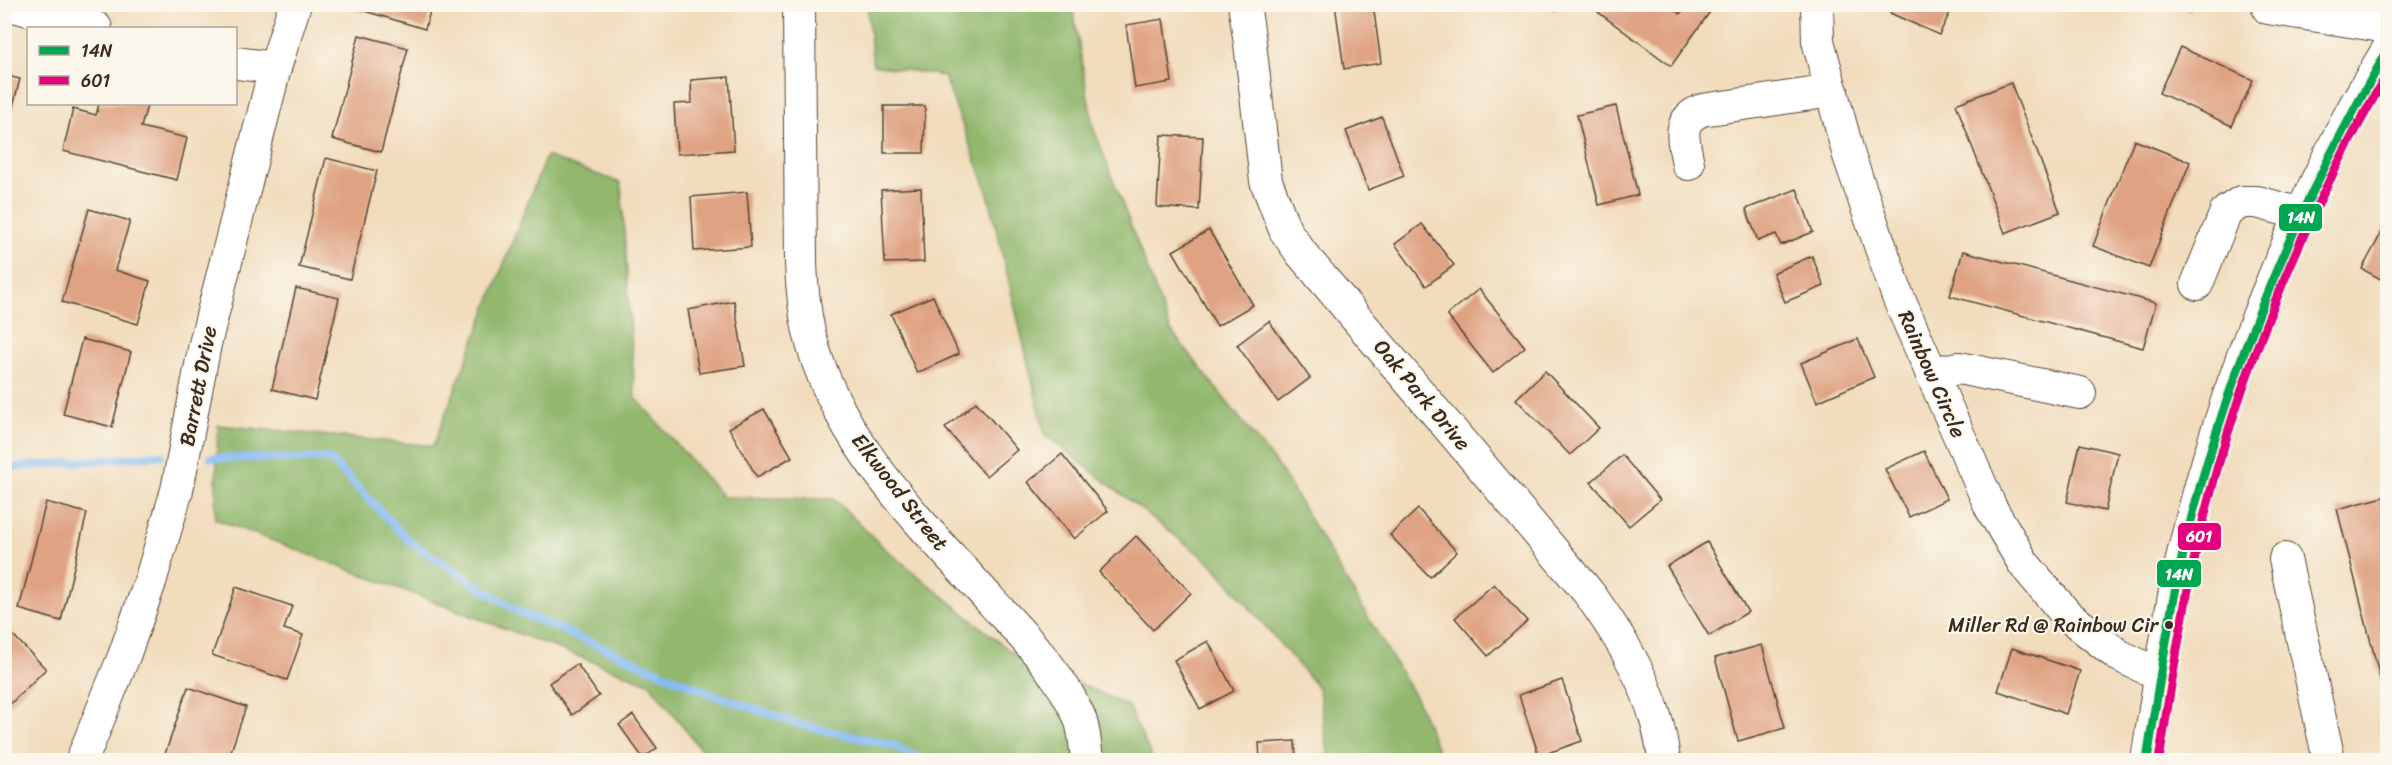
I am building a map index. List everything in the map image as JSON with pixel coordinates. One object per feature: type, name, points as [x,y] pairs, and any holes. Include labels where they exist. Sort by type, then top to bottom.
[{"type":"street","points":[[7,4],[92,27]]},
{"type":"street","name":"Barrett Drive","points":[[82,760],[124,656],[150,582],[177,490],[205,344],[275,68],[295,4]]},
{"type":"street","name":"Elkwood Street","points":[[800,4],[801,264],[803,298],[818,361],[848,426],[873,465],[917,519],[1041,656],[1058,681],[1080,717],[1087,760]]},
{"type":"street","name":"Oak Park Drive","points":[[1244,4],[1251,43],[1266,181],[1285,230],[1309,262],[1588,592],[1619,634],[1632,657],[1651,705],[1664,760]]},
{"type":"street","name":"Rainbow Circle","points":[[1817,4],[1818,41],[1849,156],[1898,297],[1991,508],[2024,564],[2047,593],[2076,622],[2118,655],[2160,675]]},
{"type":"street","points":[[2268,8],[2388,27]]},
{"type":"street","points":[[2147,760],[2176,589],[2223,417],[2259,314],[2301,214],[2343,126],[2388,49]]},
{"type":"street","points":[[237,63],[275,68]]},
{"type":"street","points":[[1688,164],[1683,137],[1684,126],[1687,119],[1694,114],[1702,110],[1832,91]]},
{"type":"street","points":[[2197,284],[2226,212],[2241,202],[2257,202],[2301,214]]},
{"type":"street","points":[[1931,373],[1959,368],[2080,393]]},
{"type":"street","points":[[2285,560],[2329,760]]},
{"type":"green space","points":[[867,5],[1072,5],[1093,127],[1171,331],[1282,472],[1418,702],[1441,760],[1329,760],[1319,689],[1213,565],[1045,435],[988,193],[944,76],[873,65]]},
{"type":"green space","points":[[546,156],[621,183],[635,397],[723,497],[834,499],[883,547],[1010,651],[1128,706],[1153,760],[709,760],[649,683],[215,519],[218,425],[433,446]]},
{"type":"building","points":[[360,4],[418,4],[431,8],[425,29],[358,9]]},
{"type":"building","points":[[1335,4],[1373,4],[1381,63],[1344,69]]},
{"type":"building","points":[[1551,4],[1564,4],[1556,11]]},
{"type":"building","points":[[1604,4],[1667,4],[1680,14],[1688,4],[1707,4],[1712,9],[1671,66],[1598,12]]},
{"type":"building","points":[[1894,4],[1954,4],[1939,35],[1890,13]]},
{"type":"building","points":[[2176,4],[2194,4],[2189,12]]},
{"type":"building","points":[[1163,19],[1172,82],[1135,88],[1126,25]]},
{"type":"building","points":[[359,35],[408,48],[381,152],[332,139]]},
{"type":"building","points":[[2180,47],[2253,80],[2232,126],[2159,93]]},
{"type":"building","points":[[4,75],[20,79],[7,129],[4,129]]},
{"type":"building","points":[[729,77],[734,150],[677,154],[674,104],[692,103],[691,80]]},
{"type":"building","points":[[2011,83],[2060,212],[2005,233],[1956,104]]},
{"type":"building","points":[[99,105],[147,106],[141,127],[187,138],[177,180],[63,151],[73,109],[96,115]]},
{"type":"building","points":[[884,106],[925,106],[924,153],[884,153]]},
{"type":"building","points":[[1616,106],[1638,195],[1599,205],[1577,115]]},
{"type":"building","points":[[1382,117],[1404,176],[1368,190],[1346,131]]},
{"type":"building","points":[[1161,135],[1203,137],[1199,210],[1157,207]]},
{"type":"building","points":[[2134,140],[2190,162],[2149,268],[2093,246]]},
{"type":"building","points":[[326,158],[377,171],[350,279],[299,267]]},
{"type":"building","points":[[921,188],[924,262],[885,263],[881,190]]},
{"type":"building","points":[[1797,189],[1813,232],[1781,245],[1776,234],[1758,241],[1746,209]]},
{"type":"building","points":[[747,192],[751,247],[694,251],[691,197]]},
{"type":"building","points":[[89,209],[130,221],[115,270],[150,281],[138,324],[62,302]]},
{"type":"building","points":[[2388,221],[2388,283],[2362,269]]},
{"type":"building","points":[[1422,224],[1454,265],[1426,286],[1395,244]]},
{"type":"building","points":[[1209,230],[1253,305],[1217,326],[1173,251]]},
{"type":"building","points":[[1963,251],[2156,303],[2143,348],[1950,296]]},
{"type":"building","points":[[1812,256],[1824,286],[1785,302],[1773,273]]},
{"type":"building","points":[[296,288],[339,298],[315,400],[272,389]]},
{"type":"building","points":[[1479,289],[1525,347],[1493,373],[1447,315]]},
{"type":"building","points":[[933,296],[959,354],[917,373],[891,314]]},
{"type":"building","points":[[734,301],[745,366],[699,373],[688,310]]},
{"type":"building","points":[[1269,321],[1310,378],[1278,402],[1237,345]]},
{"type":"building","points":[[82,339],[131,352],[112,427],[63,414]]},
{"type":"building","points":[[1858,339],[1874,377],[1817,402],[1801,363]]},
{"type":"building","points":[[1545,371],[1599,428],[1570,455],[1516,399]]},
{"type":"building","points":[[976,402],[1017,450],[986,476],[945,428]]},
{"type":"building","points":[[764,409],[792,457],[757,477],[729,428]]},
{"type":"building","points":[[2080,444],[2118,453],[2105,511],[2067,502]]},
{"type":"building","points":[[1924,451],[1947,499],[1909,517],[1885,469]]},
{"type":"building","points":[[1062,454],[1108,511],[1074,539],[1028,482]]},
{"type":"building","points":[[1622,455],[1660,500],[1629,526],[1591,482]]},
{"type":"building","points":[[2388,496],[2388,680],[2381,682],[2337,509]]},
{"type":"building","points":[[46,502],[87,513],[61,621],[19,609]]},
{"type":"building","points":[[1418,509],[1457,552],[1430,577],[1390,535]]},
{"type":"building","points":[[1136,536],[1191,593],[1153,630],[1099,572]]},
{"type":"building","points":[[1707,542],[1748,612],[1709,636],[1667,566]]},
{"type":"building","points":[[1494,584],[1527,621],[1488,656],[1455,618]]},
{"type":"building","points":[[236,587],[292,606],[284,629],[303,635],[287,680],[212,655]]},
{"type":"building","points":[[10,632],[46,669],[4,710],[4,637]]},
{"type":"building","points":[[1208,641],[1234,691],[1200,709],[1174,660]]},
{"type":"building","points":[[1762,645],[1785,728],[1738,741],[1715,658]]},
{"type":"building","points":[[2012,648],[2080,671],[2066,714],[1998,691]]},
{"type":"building","points":[[577,664],[599,696],[572,715],[549,683]]},
{"type":"building","points":[[1562,680],[1582,741],[1539,756],[1519,695]]},
{"type":"building","points":[[188,687],[246,707],[228,760],[163,760]]},
{"type":"building","points":[[633,715],[657,748],[643,758],[619,725]]},
{"type":"building","points":[[2388,726],[2388,750],[2387,750],[2381,728]]},
{"type":"building","points":[[1295,741],[1296,760],[1260,760],[1259,743]]},
{"type":"waterway","points":[[4,468],[161,455]]},
{"type":"waterway","points":[[211,458],[330,459],[409,541],[517,611],[714,695],[802,725],[893,745],[921,760]]},
{"type":"transit line","name":"14N","points":[[2147,760],[2165,646],[2188,532],[2225,406],[2271,284],[2297,224],[2356,107],[2388,50]]},
{"type":"transit line","name":"601","points":[[2159,760],[2193,565],[2214,479],[2232,419],[2276,299],[2301,240],[2358,126],[2388,73]]},
{"type":"place","name":"Miller Rd @ Rainbow Cir","points":[[2169,625]]}]
